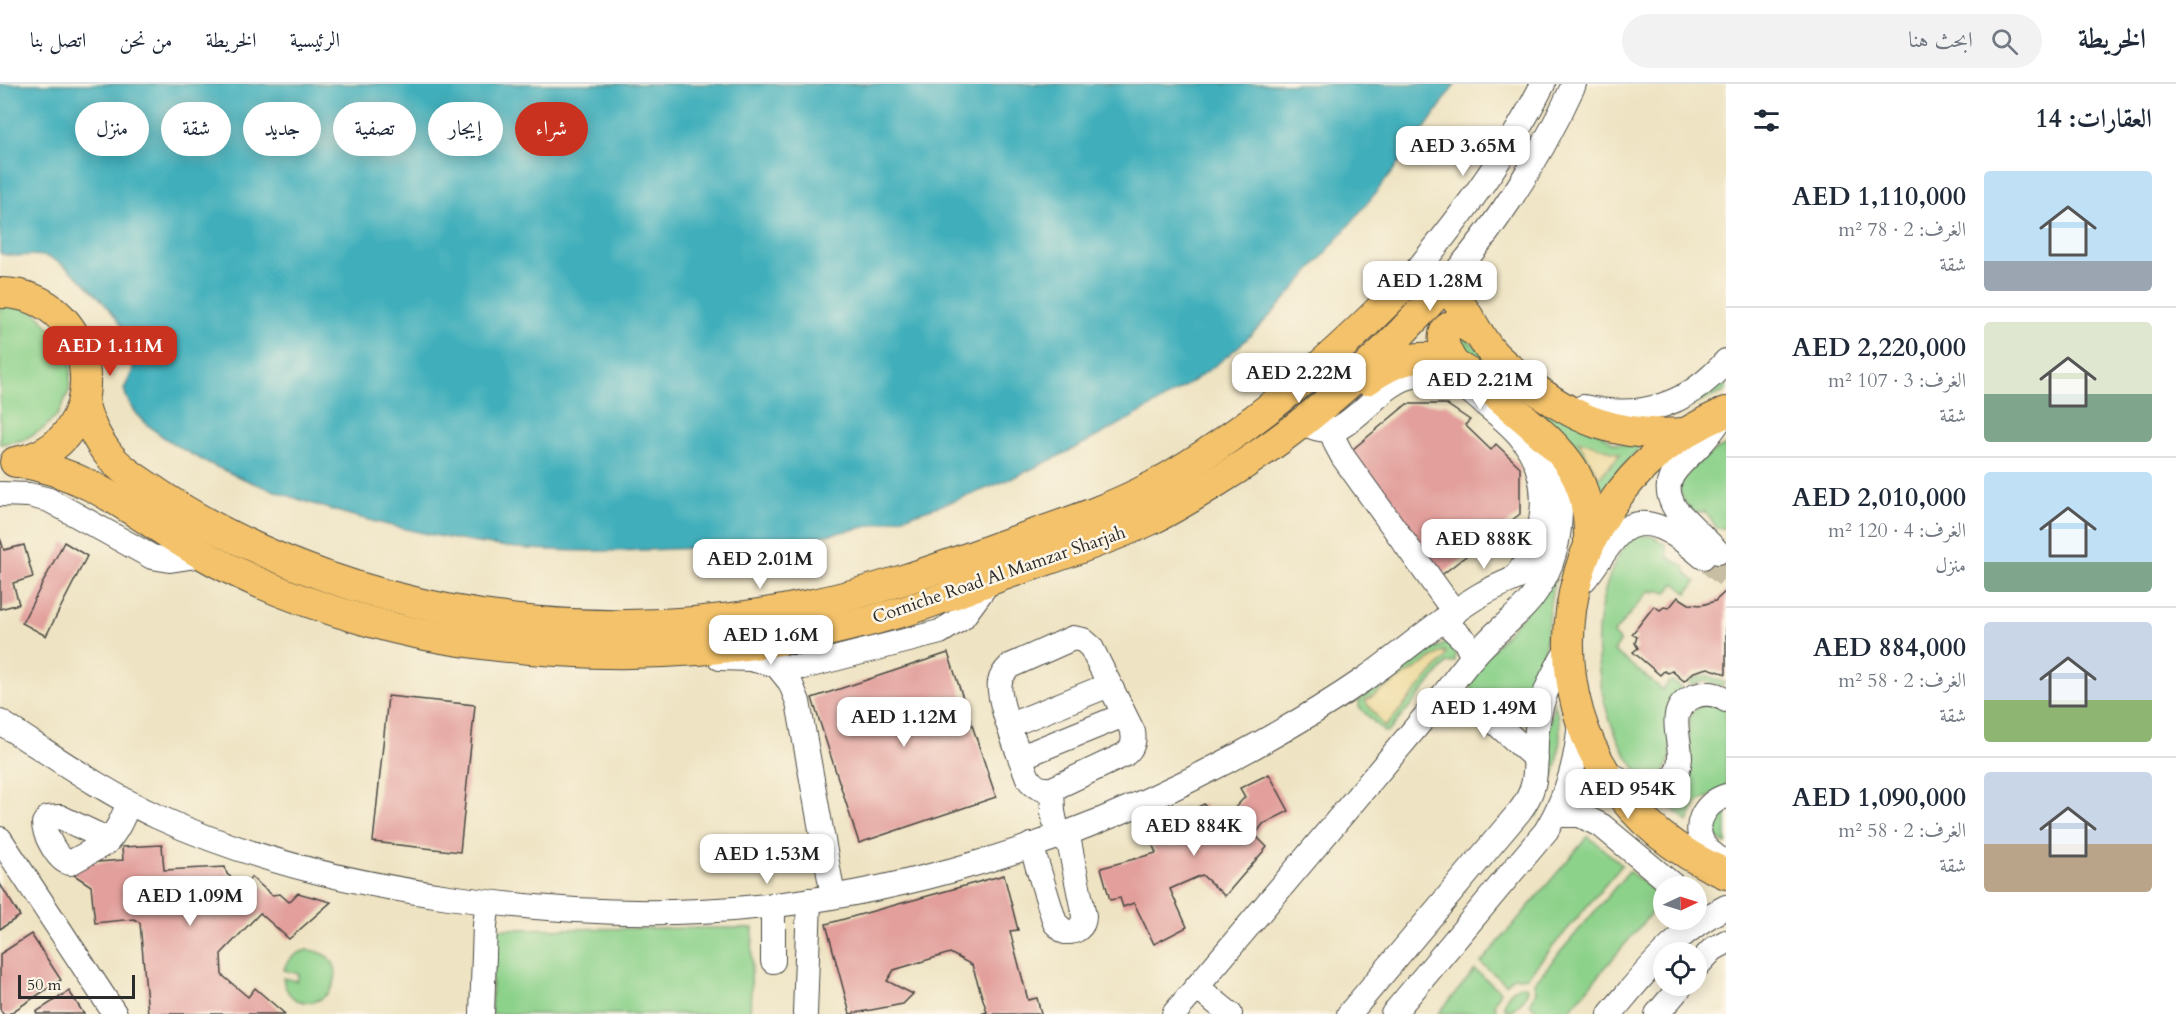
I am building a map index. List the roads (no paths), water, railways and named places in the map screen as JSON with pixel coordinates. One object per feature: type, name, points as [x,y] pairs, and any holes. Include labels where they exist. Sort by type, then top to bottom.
[{"type":"main road","points":[[1405,284],[1420,281],[1443,287],[1455,299],[1499,359],[1548,399],[1579,417],[1613,428],[1648,434],[1684,433]]},
{"type":"main road","name":"Corniche Road Al Mamzar Sharjah","points":[[83,402],[92,430],[122,468],[203,521],[293,565],[379,594],[467,614],[559,624],[642,626],[724,620],[812,605],[899,582],[1033,535],[1153,486],[1232,434],[1307,377],[1350,340],[1405,284]]},
{"type":"main road","name":"Corniche Road Al Mamzar Sharjah","points":[[10,463],[70,475],[92,485],[203,555],[281,591],[325,608],[415,633],[555,652],[640,654],[682,652],[771,642],[849,626],[905,611],[1114,536],[1152,519],[1226,477],[1303,422],[1330,415],[1392,342],[1443,287]]},
{"type":"main road","points":[[1,292],[40,302],[51,309],[76,338],[85,363],[86,389],[83,402],[64,436],[44,453],[10,463]]},
{"type":"main road","points":[[1454,364],[1443,345],[1448,329],[1463,324],[1479,334]]},
{"type":"main road","points":[[1307,377],[1330,415],[1348,394],[1385,368],[1404,361],[1434,359],[1454,364],[1480,380],[1545,435],[1561,452],[1580,484],[1588,513],[1589,543]]},
{"type":"main road","points":[[1726,412],[1684,433],[1651,458],[1628,481],[1604,514],[1589,543],[1574,590],[1569,648],[1572,683],[1580,717],[1586,736],[1604,771],[1628,804],[1656,832],[1691,857],[1726,874]]},
{"type":"street","name":"Corniche Road Al Mamzar Sharjah","points":[[1405,284],[1441,241],[1488,178],[1543,84]]},
{"type":"street","name":"Corniche Road Al Mamzar Sharjah","points":[[1443,287],[1479,243],[1528,170],[1574,84]]},
{"type":"street","points":[[1548,399],[1614,412],[1646,410],[1691,393],[1726,361]]},
{"type":"street","points":[[1330,415],[1345,424],[1393,384],[1410,376],[1429,374],[1448,378],[1472,393],[1515,430],[1524,441],[1537,466],[1541,479],[1543,507],[1539,534],[1528,560],[1511,582]]},
{"type":"street","points":[[1574,590],[1595,567],[1618,535],[1636,525],[1650,524],[1663,528],[1708,552],[1676,510],[1670,497],[1669,482],[1675,469],[1709,435],[1726,412]]},
{"type":"street","points":[[1330,415],[1336,444],[1343,457],[1465,640],[1473,657]]},
{"type":"street","points":[[1174,1014],[1473,657],[1530,600],[1551,563],[1559,528],[1559,492],[1550,458],[1533,426]]},
{"type":"street","points":[[0,494],[29,495],[50,500],[152,557],[170,560],[203,555]]},
{"type":"street","points":[[0,722],[129,803],[189,830],[293,865],[378,886],[488,903],[560,910],[703,911],[773,905],[832,896],[939,872],[1031,845],[1118,812],[1186,782],[1276,734],[1362,681],[1486,592],[1551,563]]},
{"type":"street","points":[[682,652],[712,657],[750,659],[777,666],[812,665],[940,632],[962,618],[990,580]]},
{"type":"street","points":[[1078,638],[1088,643],[1124,715],[1134,738],[1132,748],[1128,752],[1052,789],[1038,788],[1030,782],[999,693],[999,683],[1003,674],[1018,661],[1068,639],[1078,638]]},
{"type":"street","points":[[1348,1014],[1525,805],[1534,788],[1537,729],[1543,700],[1553,673],[1569,648]]},
{"type":"street","points":[[798,702],[802,682],[812,665]]},
{"type":"street","points":[[777,666],[790,682],[798,702],[832,896]]},
{"type":"street","points":[[1010,726],[1109,685]]},
{"type":"street","points":[[1445,693],[1478,707],[1536,759]]},
{"type":"street","points":[[1604,771],[1644,790],[1664,786],[1675,776],[1680,763],[1675,725],[1683,705],[1702,694],[1716,695],[1726,700]]},
{"type":"street","points":[[1021,757],[1124,715]]},
{"type":"street","points":[[1393,1014],[1536,845],[1556,815],[1574,767],[1580,717]]},
{"type":"street","points":[[0,742],[15,743],[54,757]]},
{"type":"street","points":[[1031,845],[1055,923],[1065,932],[1075,931],[1082,925],[1084,916],[1062,834],[1053,812],[1052,789]]},
{"type":"street","points":[[1726,796],[1710,804],[1705,810],[1700,825],[1702,841],[1726,864]]},
{"type":"street","points":[[109,840],[129,803]]},
{"type":"street","points":[[1556,815],[1580,815],[1602,826],[1662,876]]},
{"type":"street","points":[[0,839],[114,1014]]},
{"type":"street","points":[[1431,917],[1501,885]]},
{"type":"street","points":[[805,1014],[809,900]]},
{"type":"street","points":[[482,1014],[484,925],[488,903]]},
{"type":"street","points":[[773,905],[773,961]]},
{"type":"street","points":[[1707,916],[1726,907]]},
{"type":"street","points":[[1610,1014],[1683,930]]},
{"type":"street","points":[[1707,955],[1726,942]]},
{"type":"street","points":[[1635,1014],[1644,974]]},
{"type":"street","points":[[1197,987],[1230,1014]]},
{"type":"street","points":[[1657,1014],[1672,996]]},
{"type":"water","points":[[0,84],[1455,84],[1375,194],[1323,256],[1264,322],[1239,346],[1198,378],[1075,448],[1008,479],[904,517],[815,537],[762,543],[646,550],[530,549],[481,544],[400,528],[346,514],[275,491],[196,457],[171,442],[132,408],[124,389],[135,363],[132,346],[115,316],[75,274],[62,264],[44,256],[12,256],[0,253]]},
{"type":"tunnel","points":[[1709,562],[1726,576]]}]
